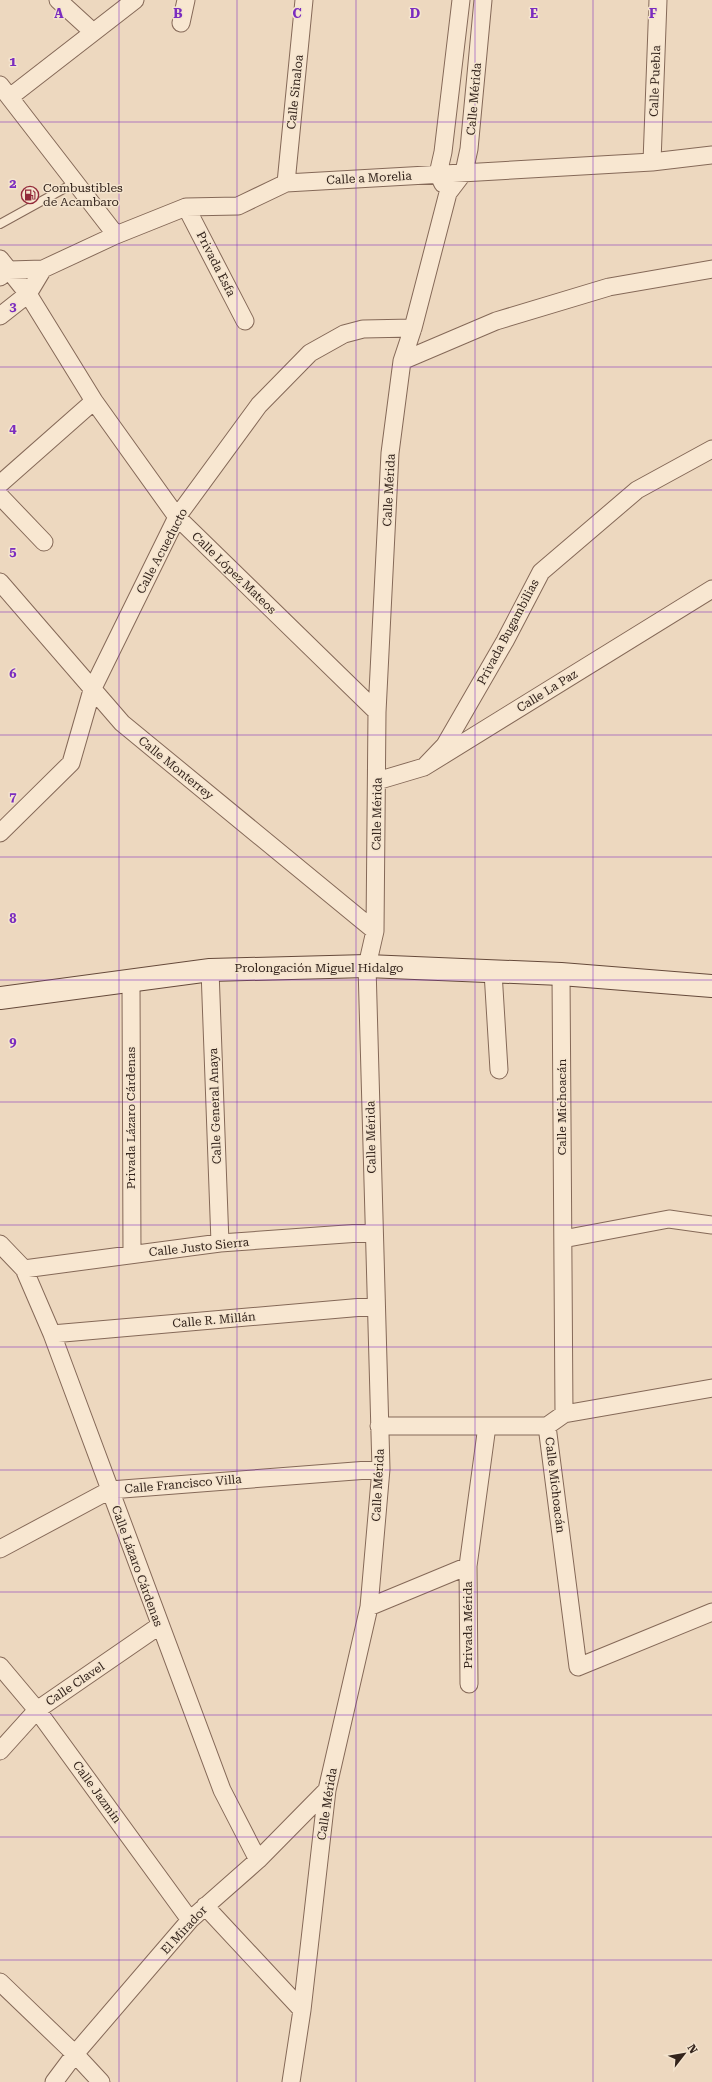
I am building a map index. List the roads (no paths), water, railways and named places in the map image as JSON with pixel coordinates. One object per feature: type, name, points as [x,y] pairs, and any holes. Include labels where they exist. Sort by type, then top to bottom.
[{"type":"street","points":[[58,0],[93,32]]},
{"type":"street","points":[[116,235],[5,91],[93,32],[135,0]]},
{"type":"street","points":[[181,23],[186,0]]},
{"type":"street","name":"Calle Sinaloa","points":[[286,183],[304,0]]},
{"type":"street","name":"Calle Mérida","points":[[438,174],[461,0]]},
{"type":"street","name":"Calle Mérida","points":[[291,2082],[302,2010],[327,1790],[369,1607],[381,1469],[375,1306],[367,966],[375,931],[377,712],[390,453],[402,361],[448,193],[464,172],[469,149],[483,0]]},
{"type":"street","name":"Calle Puebla","points":[[652,162],[658,0]]},
{"type":"street","points":[[456,46],[478,48]]},
{"type":"street","name":"Calle a Morelia","points":[[3,269],[43,269],[116,235],[186,207],[238,206],[286,183],[652,162],[712,155]]},
{"type":"street","points":[[438,174],[448,193]]},
{"type":"street","name":"Privada Esfa","points":[[186,207],[245,321]]},
{"type":"street","name":"Calle López Mateos","points":[[3,269],[28,294],[94,400],[177,518],[377,712]]},
{"type":"street","points":[[0,316],[28,294],[43,269]]},
{"type":"street","points":[[402,361],[496,321],[609,287],[712,269]]},
{"type":"street","name":"Calle Acueducto","points":[[0,833],[71,763],[92,690],[177,518],[259,405],[310,353],[344,334],[363,329],[412,328]]},
{"type":"street","points":[[0,484],[94,400]]},
{"type":"street","name":"Privada Bugambilias","points":[[424,767],[445,745],[505,641],[541,572],[637,490],[712,449]]},
{"type":"street","points":[[0,496],[44,542]]},
{"type":"street","name":"Calle Monterrey","points":[[0,582],[122,723],[375,931]]},
{"type":"street","name":"Calle La Paz","points":[[377,780],[424,767],[712,589]]},
{"type":"street","name":"Prolongación Miguel Hidalgo","points":[[0,998],[210,970],[367,966],[561,974],[712,986]]},
{"type":"street","name":"Calle General Anaya","points":[[210,970],[220,1243]]},
{"type":"street","points":[[492,972],[500,1070]]},
{"type":"street","name":"Calle Michoacán","points":[[561,974],[564,1414],[547,1426],[578,1667],[712,1612]]},
{"type":"street","name":"Privada Lázaro Cárdenas","points":[[131,981],[132,1254]]},
{"type":"street","points":[[563,1239],[669,1219],[712,1226]]},
{"type":"street","name":"Calle Justo Sierra","points":[[24,1269],[220,1243],[374,1232]]},
{"type":"street","points":[[0,1244],[24,1269]]},
{"type":"street","name":"Calle Lázaro Cárdenas","points":[[24,1269],[52,1334],[159,1626],[222,1790],[258,1860]]},
{"type":"street","name":"Calle R. Millán","points":[[52,1334],[375,1306]]},
{"type":"street","points":[[564,1414],[712,1388]]},
{"type":"street","points":[[379,1426],[547,1426]]},
{"type":"street","name":"Privada Mérida","points":[[469,1684],[468,1566],[487,1426]]},
{"type":"street","name":"Calle Francisco Villa","points":[[0,1549],[110,1490],[381,1469]]},
{"type":"street","points":[[369,1607],[468,1566]]},
{"type":"street","name":"Calle Clavel","points":[[0,1751],[37,1710],[159,1626]]},
{"type":"street","name":"Calle Jazmín","points":[[0,1666],[37,1710],[190,1920]]},
{"type":"street","name":"El Mirador","points":[[54,2082],[75,2054],[190,1920],[258,1860],[327,1790]]},
{"type":"street","points":[[205,1906],[302,2010]]},
{"type":"street","points":[[0,1982],[75,2054],[101,2082]]},
{"type":"lane","points":[[0,224],[76,182]]},
{"type":"place","name":"Combustibles de Acambaro","points":[[30,195]]}]
